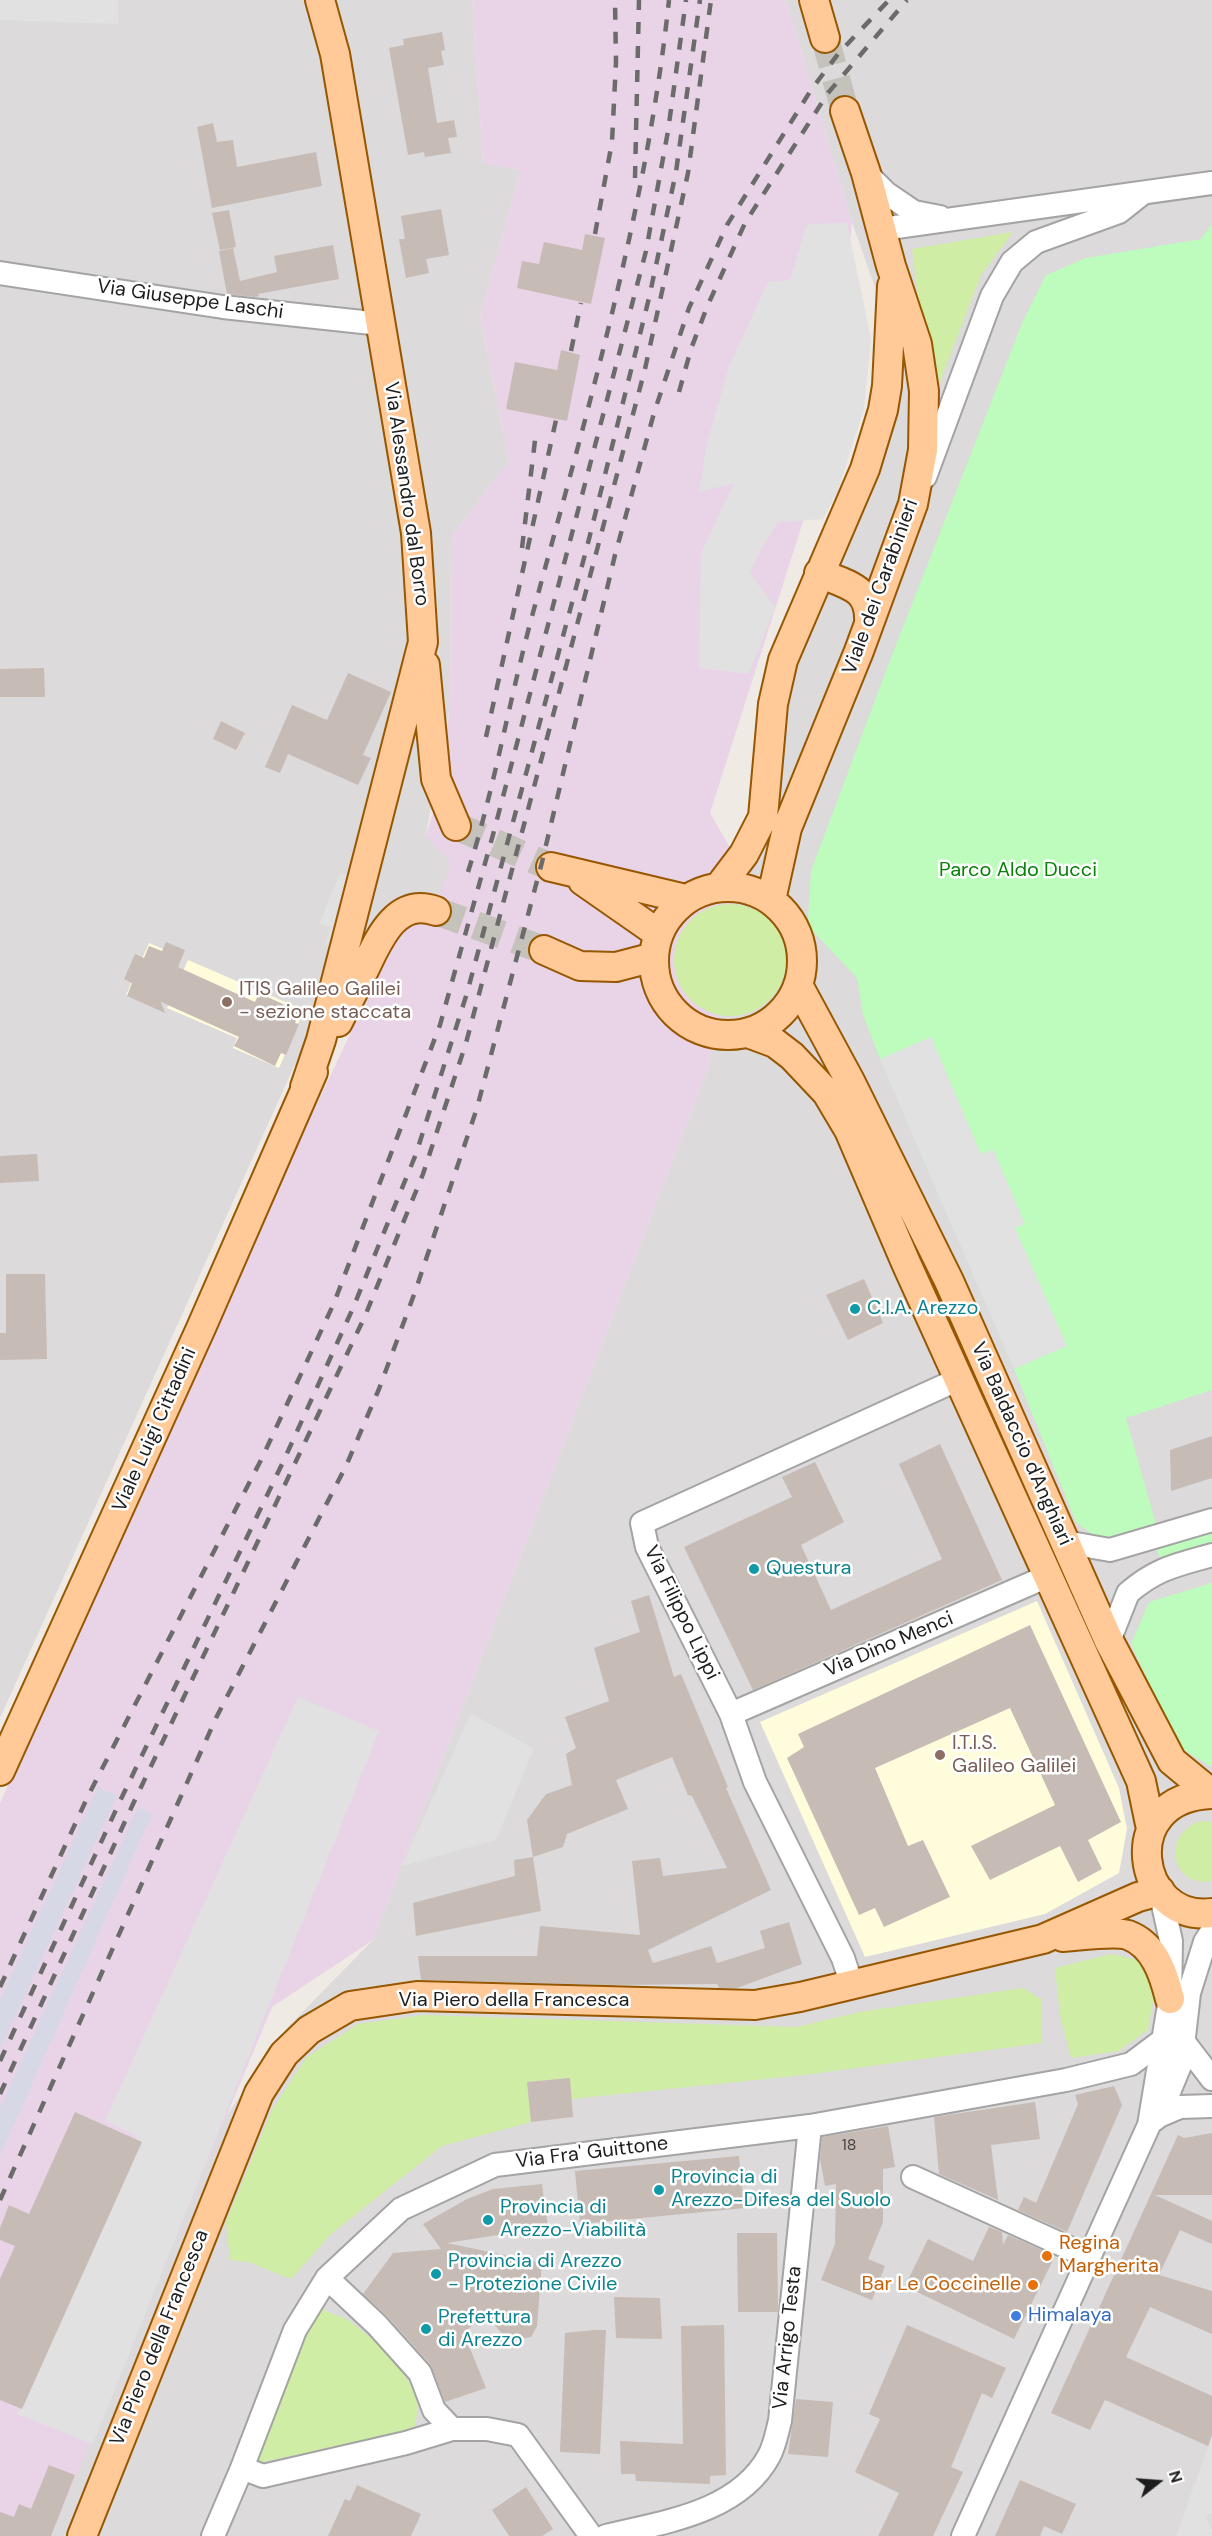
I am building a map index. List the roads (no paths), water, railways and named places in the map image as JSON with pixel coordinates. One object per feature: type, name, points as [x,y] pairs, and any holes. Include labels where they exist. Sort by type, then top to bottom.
[{"type":"main road","name":"Via Alessandro dal Borro","points":[[305,1087],[321,1040],[423,642],[416,534],[335,54],[320,0]]},
{"type":"main road","points":[[814,0],[825,38]]},
{"type":"main road","name":"Viale dei Carabinieri","points":[[771,900],[787,828],[869,623],[913,504],[923,450],[924,391],[917,344],[908,311],[891,266],[866,173],[845,111]]},
{"type":"main road","name":"Viale dei Carabinieri","points":[[719,887],[744,854],[763,817],[767,792],[772,704],[783,660],[865,470],[883,410],[892,308],[891,266]]},
{"type":"main road","points":[[819,573],[858,590],[864,596],[869,612],[869,623]]},
{"type":"main road","points":[[423,642],[436,779],[456,826]]},
{"type":"main road","points":[[657,946],[588,883],[551,867],[686,899]]},
{"type":"main road","points":[[719,887],[737,887],[755,891],[771,900],[788,916],[799,938],[802,961],[798,985],[787,1006],[770,1023],[748,1033],[717,1034],[702,1030],[682,1018],[666,1002],[659,988],[657,946],[670,915],[686,899],[719,887]]},
{"type":"main road","points":[[305,1087],[384,929],[401,914],[419,906],[433,910]]},
{"type":"main road","points":[[544,950],[580,966],[616,967],[657,946]]},
{"type":"main road","name":"Via Baldaccio d'Anghiari","points":[[798,985],[850,1081],[949,1281],[1109,1641],[1172,1761],[1212,1794]]},
{"type":"main road","name":"Via Baldaccio d'Anghiari","points":[[748,1033],[775,1043],[792,1056],[827,1092],[849,1130],[1141,1781],[1151,1829]]},
{"type":"main road","name":"Viale Luigi Cittadini","points":[[0,1770],[201,1328],[305,1087]]},
{"type":"main road","points":[[1212,1794],[1194,1795],[1176,1802],[1161,1813],[1151,1829],[1146,1862],[1151,1877],[1160,1891],[1173,1904],[1190,1911],[1212,1912]]},
{"type":"main road","name":"Via Piero della Francesca","points":[[82,2536],[259,2093],[284,2054],[309,2030],[350,2006],[417,1996],[755,2005],[852,1985],[1043,1939],[1137,1897],[1160,1891]]},
{"type":"main road","points":[[1043,1939],[1128,1935],[1148,1949],[1163,1972],[1170,1999]]},
{"type":"street","points":[[866,173],[886,193],[914,212],[953,219]]},
{"type":"street","points":[[882,229],[1212,183]]},
{"type":"street","points":[[913,504],[936,453],[992,296],[1012,262],[1036,242],[1119,212],[1143,193]]},
{"type":"street","name":"Via Giuseppe Laschi","points":[[0,273],[223,307],[381,324]]},
{"type":"street","name":"Via Filippo Lippi","points":[[852,1985],[843,1958],[755,1782],[730,1714],[647,1547],[642,1523],[959,1379]]},
{"type":"street","points":[[1065,1542],[1110,1550],[1212,1520]]},
{"type":"street","points":[[1109,1641],[1128,1593],[1161,1569],[1212,1555]]},
{"type":"street","name":"Via Dino Menci","points":[[730,1714],[1048,1576]]},
{"type":"street","points":[[963,2536],[1089,2257],[1154,2121],[1176,2098],[1181,2063],[1173,2040],[1170,1999],[1171,1941],[1160,1891]]},
{"type":"street","points":[[1154,2121],[1158,2063],[1173,2040],[1204,1942],[1212,1931]]},
{"type":"street","points":[[1173,2040],[1212,2079]]},
{"type":"street","name":"Via Fra' Guittone","points":[[213,2536],[295,2330],[327,2278],[401,2209],[495,2165],[810,2126],[1066,2080],[1131,2064],[1173,2040]]},
{"type":"street","points":[[1158,2063],[1176,2098]]},
{"type":"street","points":[[1176,2098],[1212,2106]]},
{"type":"street","name":"Via Arrigo Testa","points":[[606,2536],[697,2513],[729,2496],[756,2476],[770,2454],[780,2421],[810,2126]]},
{"type":"street","points":[[913,2177],[1089,2257]]},
{"type":"street","points":[[327,2278],[377,2325],[420,2373],[434,2410],[452,2429]]},
{"type":"street","points":[[242,2468],[263,2476],[406,2443],[452,2429],[487,2429],[518,2435],[591,2536]]},
{"type":"tunnel","points":[[825,38],[845,111]]},
{"type":"tunnel","points":[[456,826],[551,867]]},
{"type":"tunnel","points":[[436,911],[544,950]]},
{"type":"railway","points":[[595,234],[612,142],[616,62],[615,0]]},
{"type":"railway","points":[[635,178],[639,0]]},
{"type":"railway","points":[[468,872],[478,840],[525,642],[614,307],[646,154],[669,0]]},
{"type":"railway","points":[[0,1987],[88,1796],[262,1458],[334,1303],[440,1025],[494,831],[646,251],[668,131],[686,0]]},
{"type":"railway","points":[[0,2061],[121,1799],[284,1460],[353,1308],[416,1154],[467,993],[587,547],[649,298],[676,172],[700,0]]},
{"type":"railway","points":[[0,2094],[133,1804],[365,1316],[423,1174],[466,1043],[645,369],[688,173],[711,0]]},
{"type":"railway","points":[[0,2200],[216,1718],[346,1466],[379,1389],[415,1292],[477,1108],[542,862],[615,555],[654,413],[689,308],[727,225],[811,90],[838,54],[889,0]]},
{"type":"railway","points":[[679,392],[691,349],[707,307],[745,223],[828,93],[907,0]]},
{"type":"railway","points":[[571,351],[581,303]]},
{"type":"railway","points":[[486,737],[556,420]]},
{"type":"railway","points":[[522,548],[536,432]]},
{"type":"place","name":"ITIS Galileo Galilei - sezione staccata","points":[[227,1002]]},
{"type":"place","name":"C.I.A. Arezzo","points":[[855,1309]]},
{"type":"place","name":"Questura","points":[[754,1569]]},
{"type":"place","name":"I.T.I.S. Galileo Galilei","points":[[940,1755]]},
{"type":"place","name":"Provincia di Arezzo-Difesa del Suolo","points":[[659,2190]]},
{"type":"place","name":"Provincia di Arezzo-Viabilità","points":[[488,2220]]},
{"type":"place","name":"Regina Margherita","points":[[1047,2256]]},
{"type":"place","name":"Provincia di Arezzo - Protezione Civile","points":[[436,2274]]},
{"type":"place","name":"Bar Le Coccinelle","points":[[1033,2285]]},
{"type":"place","name":"Himalaya","points":[[1016,2316]]},
{"type":"place","name":"Prefettura di Arezzo","points":[[426,2329]]},
{"type":"park label","name":"Parco Aldo Ducci","points":[[1018,871]]}]
